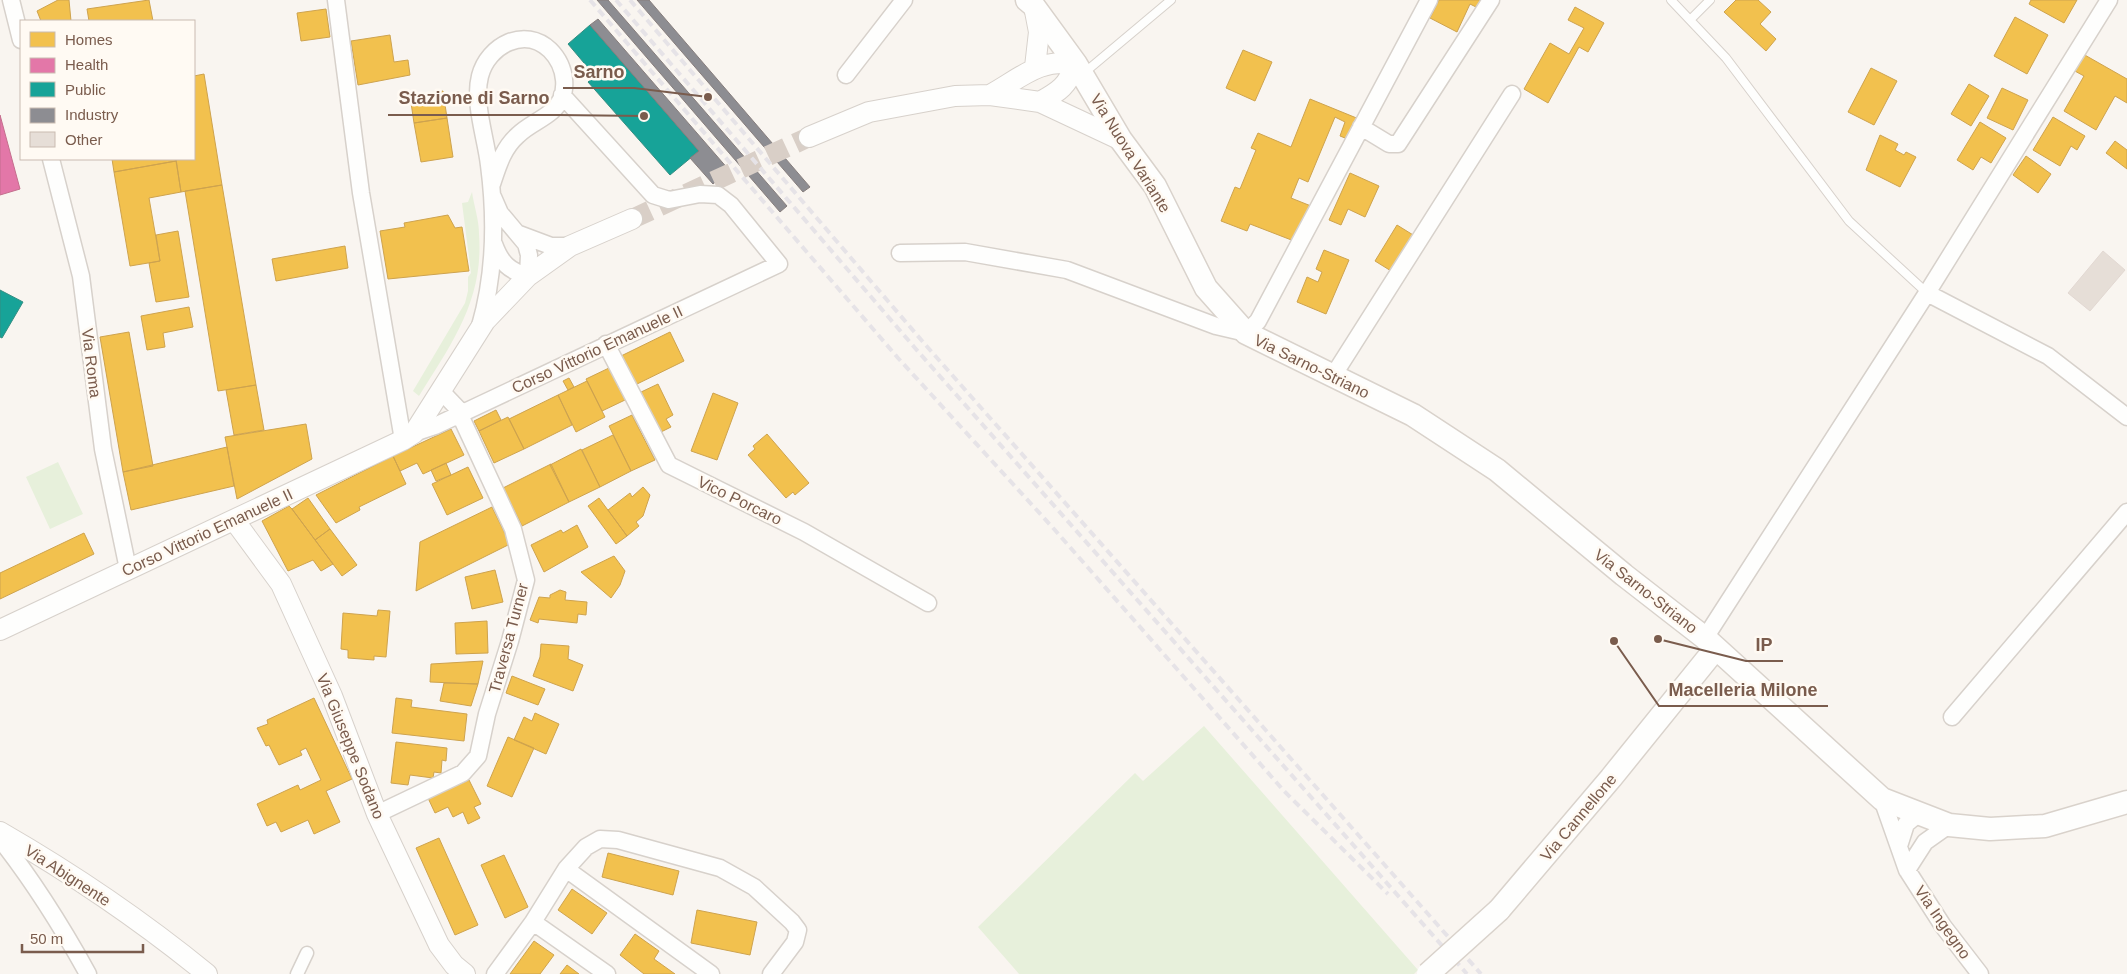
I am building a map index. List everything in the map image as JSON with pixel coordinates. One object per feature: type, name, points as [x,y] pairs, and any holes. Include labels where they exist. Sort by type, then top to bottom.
[{"type":"main road","name":"Via Nuova Variante","points":[[1030,2],[1079,69],[1121,140],[1155,186],[1206,288],[1246,334]]},
{"type":"main road","name":"Via Sarno-Striano","points":[[1246,334],[1413,415],[1497,470],[1710,643],[1882,799],[1949,826],[1990,829],[2045,826],[2127,802]]},
{"type":"main road","name":"Via Cannellone","points":[[1428,974],[1499,910],[1611,778],[1710,643]]},
{"type":"street","points":[[11,0],[20,36]]},
{"type":"street","points":[[336,0],[361,193],[408,436]]},
{"type":"street","points":[[846,74],[904,0]]},
{"type":"street","points":[[900,253],[965,252],[1067,270],[1216,326],[1246,334],[1258,321],[1429,0]]},
{"type":"street","points":[[1361,127],[1389,144],[1398,144],[1491,0]]},
{"type":"street","points":[[1710,643],[2109,0]]},
{"type":"street","points":[[1030,2],[1039,32],[1035,67]]},
{"type":"street","points":[[478,333],[489,297],[494,243],[492,190],[479,87],[480,75],[496,50],[513,40],[534,40],[545,45],[562,68],[564,87],[562,95],[552,110],[518,135],[503,154],[492,190],[500,213],[526,244],[529,256],[528,276]]},
{"type":"street","points":[[990,95],[1035,67],[1058,61],[1079,69],[1071,76],[1061,90],[1040,102]]},
{"type":"street","points":[[1334,376],[1512,94]]},
{"type":"street","name":"Corso Vittorio Emanuele II","points":[[0,630],[408,436],[461,414],[779,264],[731,205],[718,195],[700,194],[662,200],[653,195],[562,95]]},
{"type":"street","points":[[809,137],[869,112],[955,96],[990,95],[1040,102],[1121,140]]},
{"type":"street","name":"Via Roma","points":[[51,160],[81,276],[103,449],[128,569]]},
{"type":"street","points":[[408,436],[494,311],[528,276],[570,246],[632,219]]},
{"type":"street","points":[[519,234],[551,246],[570,246]]},
{"type":"street","points":[[494,243],[505,266],[515,272],[528,276]]},
{"type":"street","points":[[1927,293],[2048,356],[2127,417]]},
{"type":"street","name":"Vico Porcaro","points":[[606,344],[669,465],[804,532],[928,604]]},
{"type":"street","name":"Traversa Turner","points":[[377,814],[463,773],[478,756],[487,714],[510,641],[526,580],[513,529],[461,414],[441,390]]},
{"type":"street","points":[[1952,717],[2127,512]]},
{"type":"street","name":"Via Giuseppe Sodano","points":[[234,520],[285,592],[332,696],[377,814],[439,945],[454,965],[465,974]]},
{"type":"street","name":"Via Ingegno","points":[[1882,799],[1907,870],[1943,926],[1980,974]]},
{"type":"street","points":[[1899,846],[1906,824],[1918,814]]},
{"type":"street","points":[[1918,814],[1918,852]]},
{"type":"street","name":"Via Ingegno","points":[[1907,870],[1925,842],[1949,826]]},
{"type":"street","name":"Via Abignente","points":[[0,832],[70,873],[174,946],[208,974]]},
{"type":"street","points":[[0,839],[26,872],[53,912],[88,974]]},
{"type":"street","points":[[495,974],[533,922],[566,869],[586,847],[600,839],[618,840],[720,868],[754,887],[792,922],[798,930],[795,942],[771,974]]},
{"type":"street","points":[[566,869],[711,974]]},
{"type":"street","points":[[533,922],[607,974]]},
{"type":"street","points":[[297,974],[307,953]]},
{"type":"lane","points":[[1079,69],[1171,0]]},
{"type":"lane","points":[[1671,0],[1726,58],[1850,221],[1927,293]]},
{"type":"lane","points":[[1690,20],[1710,0]]},
{"type":"green space","points":[[472,192],[479,229],[479,258],[471,300],[454,339],[419,396],[413,391],[465,303],[468,291],[468,277],[471,273],[462,203],[468,202]]},
{"type":"green space","points":[[58,462],[83,514],[50,529],[26,477]]},
{"type":"green space","points":[[1204,726],[1418,970],[1414,974],[1019,974],[978,927],[1135,773],[1143,781]]},
{"type":"building: Homes","points":[[58,0],[69,0],[71,20],[41,20],[37,11]]},
{"type":"building: Homes","points":[[149,0],[153,20],[89,20],[87,9]]},
{"type":"building: Homes","points":[[1439,0],[1487,0],[1482,10],[1470,4],[1457,32],[1430,18]]},
{"type":"building: Homes","points":[[1736,0],[1758,0],[1771,12],[1760,24],[1776,39],[1766,51],[1724,12]]},
{"type":"building: Homes","points":[[2031,0],[2077,0],[2064,23],[2029,4]]},
{"type":"building: Homes","points":[[1575,7],[1604,23],[1588,52],[1579,47],[1548,103],[1524,89],[1550,43],[1569,54],[1584,28],[1568,20]]},
{"type":"building: Homes","points":[[326,9],[330,37],[301,41],[297,13]]},
{"type":"building: Homes","points":[[2015,17],[2048,35],[2027,74],[1994,56]]},
{"type":"building: Homes","points":[[390,35],[394,62],[408,60],[410,75],[358,85],[351,41]]},
{"type":"building: Homes","points":[[1243,50],[1272,62],[1255,101],[1226,88]]},
{"type":"building: Homes","points":[[2083,54],[2127,79],[2127,103],[2115,96],[2096,130],[2064,111],[2084,76],[2073,70]]},
{"type":"building: Homes","points":[[1871,68],[1897,81],[1874,125],[1848,112]]},
{"type":"building: Homes","points":[[204,74],[222,185],[181,192],[176,160],[195,160],[195,76]]},
{"type":"building: Homes","points":[[1969,84],[1989,96],[1971,126],[1951,114]]},
{"type":"building: Homes","points":[[2002,88],[2028,100],[2013,130],[1987,118]]},
{"type":"building: Homes","points":[[443,91],[447,118],[414,123],[410,96]]},
{"type":"building: Homes","points":[[1310,99],[1359,119],[1350,140],[1340,136],[1345,122],[1335,117],[1308,182],[1299,178],[1291,198],[1316,208],[1294,241],[1250,224],[1247,231],[1221,221],[1235,187],[1240,189],[1256,150],[1251,148],[1258,133],[1291,147]]},
{"type":"building: Homes","points":[[2053,117],[2085,136],[2077,150],[2071,146],[2060,166],[2033,150]]},
{"type":"building: Homes","points":[[447,118],[453,157],[421,162],[414,123]]},
{"type":"building: Homes","points":[[1980,122],[2006,138],[1991,163],[1981,157],[1973,170],[1957,160]]},
{"type":"building: Homes","points":[[1880,135],[1898,144],[1895,150],[1904,155],[1906,152],[1916,157],[1900,187],[1866,170]]},
{"type":"building: Homes","points":[[2115,141],[2127,150],[2127,169],[2106,153]]},
{"type":"building: Homes","points":[[2026,156],[2051,174],[2038,193],[2013,175]]},
{"type":"building: Homes","points":[[112,160],[176,160],[176,161],[114,172]]},
{"type":"building: Homes","points":[[176,161],[181,192],[149,198],[160,261],[130,266],[114,172]]},
{"type":"building: Homes","points":[[1350,173],[1379,186],[1365,217],[1348,209],[1341,225],[1329,220]]},
{"type":"building: Homes","points":[[222,185],[256,385],[218,391],[185,191]]},
{"type":"building: Homes","points":[[448,215],[455,228],[462,227],[469,271],[388,279],[380,231],[405,227],[404,223]]},
{"type":"building: Homes","points":[[1397,225],[1418,238],[1396,274],[1375,261]]},
{"type":"building: Homes","points":[[178,231],[189,297],[156,302],[149,263],[160,261],[156,235]]},
{"type":"building: Homes","points":[[345,246],[348,268],[276,281],[272,259]]},
{"type":"building: Homes","points":[[1324,250],[1349,260],[1326,314],[1297,302],[1307,277],[1318,282],[1322,272],[1316,269]]},
{"type":"building: Homes","points":[[189,307],[193,327],[163,333],[165,347],[147,350],[141,316]]},
{"type":"building: Homes","points":[[129,332],[153,466],[123,472],[100,337]]},
{"type":"building: Homes","points":[[670,332],[684,361],[635,385],[621,356]]},
{"type":"building: Homes","points":[[609,368],[625,400],[602,411],[586,379]]},
{"type":"building: Homes","points":[[569,378],[574,387],[568,390],[563,381]]},
{"type":"building: Homes","points":[[587,381],[605,417],[576,432],[558,395]]},
{"type":"building: Homes","points":[[658,384],[673,415],[666,419],[671,427],[659,433],[639,393]]},
{"type":"building: Homes","points":[[256,385],[264,430],[234,435],[226,390]]},
{"type":"building: Homes","points":[[713,393],[738,403],[717,460],[691,451]]},
{"type":"building: Homes","points":[[558,395],[572,425],[524,449],[509,419]]},
{"type":"building: Homes","points":[[496,410],[501,420],[479,431],[474,421]]},
{"type":"building: Homes","points":[[632,415],[655,460],[631,471],[609,426]]},
{"type":"building: Homes","points":[[508,417],[524,449],[494,463],[479,431]]},
{"type":"building: Homes","points":[[306,424],[312,459],[237,499],[225,437]]},
{"type":"building: Homes","points":[[451,429],[464,455],[423,474],[417,463],[400,471],[393,456]]},
{"type":"building: Homes","points":[[767,434],[809,483],[795,495],[793,492],[786,498],[748,455],[755,449],[753,446]]},
{"type":"building: Homes","points":[[613,435],[631,471],[600,487],[582,450]]},
{"type":"building: Homes","points":[[227,447],[234,486],[131,510],[123,472]]},
{"type":"building: Homes","points":[[581,449],[600,487],[569,502],[550,465]]},
{"type":"building: Homes","points":[[393,456],[406,484],[359,507],[360,510],[336,523],[316,495]]},
{"type":"building: Homes","points":[[446,463],[451,475],[436,481],[431,470]]},
{"type":"building: Homes","points":[[551,464],[569,502],[522,526],[503,488]]},
{"type":"building: Homes","points":[[468,467],[483,498],[447,515],[432,484]]},
{"type":"building: Homes","points":[[643,487],[650,495],[643,516],[636,522],[639,526],[627,536],[608,510],[630,493],[632,497]]},
{"type":"building: Homes","points":[[308,498],[330,529],[315,540],[292,509]]},
{"type":"building: Homes","points":[[599,498],[627,536],[616,544],[588,506]]},
{"type":"building: Homes","points":[[289,506],[333,564],[321,571],[313,560],[288,571],[262,521]]},
{"type":"building: Homes","points":[[492,507],[510,544],[416,591],[420,542]]},
{"type":"building: Homes","points":[[577,525],[588,547],[544,572],[531,545],[561,530],[563,533]]},
{"type":"building: Homes","points":[[330,529],[357,565],[342,576],[315,540]]},
{"type":"building: Homes","points":[[84,533],[94,554],[0,599],[0,573]]},
{"type":"building: Homes","points":[[614,556],[625,571],[620,585],[611,598],[581,572]]},
{"type":"building: Homes","points":[[495,570],[503,602],[472,609],[465,577]]},
{"type":"building: Homes","points":[[560,590],[566,592],[565,600],[587,602],[586,615],[578,614],[577,623],[539,619],[538,623],[530,620],[539,597],[550,598],[550,595]]},
{"type":"building: Homes","points":[[378,610],[390,611],[386,657],[374,656],[374,660],[348,658],[348,650],[341,649],[343,613],[377,616]]},
{"type":"building: Homes","points":[[487,621],[488,653],[456,654],[455,623]]},
{"type":"building: Homes","points":[[541,644],[569,646],[568,659],[583,665],[573,691],[533,676],[540,657]]},
{"type":"building: Homes","points":[[483,661],[478,684],[430,682],[431,664]]},
{"type":"building: Homes","points":[[512,676],[545,689],[538,705],[506,693]]},
{"type":"building: Homes","points":[[444,683],[478,684],[471,706],[440,701]]},
{"type":"building: Homes","points":[[314,698],[352,779],[326,791],[340,822],[314,834],[308,820],[281,832],[276,822],[267,826],[257,804],[298,785],[300,790],[321,780],[306,748],[300,751],[302,755],[279,765],[269,745],[266,746],[257,728],[268,724],[267,720]]},
{"type":"building: Homes","points":[[396,698],[412,700],[411,707],[467,714],[464,741],[392,733]]},
{"type":"building: Homes","points":[[535,713],[559,724],[546,754],[514,740],[524,717],[532,721]]},
{"type":"building: Homes","points":[[508,737],[534,748],[512,797],[487,786]]},
{"type":"building: Homes","points":[[396,742],[447,748],[446,761],[442,760],[441,773],[434,772],[433,778],[410,775],[408,785],[391,783]]},
{"type":"building: Homes","points":[[469,780],[481,804],[474,807],[480,818],[468,824],[463,812],[453,817],[448,807],[435,813],[428,798]]},
{"type":"building: Homes","points":[[439,838],[478,925],[455,935],[416,848]]},
{"type":"building: Homes","points":[[608,853],[679,871],[673,895],[602,877]]},
{"type":"building: Homes","points":[[504,855],[528,907],[505,918],[481,865]]},
{"type":"building: Homes","points":[[572,889],[607,913],[592,934],[558,910]]},
{"type":"building: Homes","points":[[697,910],[757,922],[750,955],[691,943]]},
{"type":"building: Homes","points":[[635,934],[659,951],[654,959],[675,974],[644,974],[620,955]]},
{"type":"building: Homes","points":[[534,941],[554,955],[540,974],[510,974]]},
{"type":"building: Homes","points":[[567,965],[579,974],[560,974]]},
{"type":"building: Health","points":[[0,115],[20,189],[0,195]]},
{"type":"building: Public","points":[[590,25],[699,151],[670,175],[588,82],[595,76],[568,44]]},
{"type":"building: Public","points":[[0,290],[23,302],[2,338],[0,337]]},
{"type":"building: Industry","points":[[597,0],[608,0],[787,206],[780,212]]},
{"type":"building: Industry","points":[[637,0],[649,0],[810,187],[803,192]]},
{"type":"building: Industry","points":[[598,19],[729,170],[713,184],[690,158],[699,151],[590,25]]},
{"type":"building: Other","points":[[2103,251],[2125,270],[2090,311],[2068,293]]},
{"type":"tunnel","points":[[632,219],[809,137]]},
{"type":"railway","points":[[590,0],[898,358],[1054,529],[1284,791],[1388,894]]},
{"type":"railway","points":[[616,0],[915,348],[1467,974]]},
{"type":"railway","points":[[630,0],[923,342],[1481,974]]},
{"type":"place","name":"Sarno","points":[[708,97]]},
{"type":"place","name":"Stazione di Sarno","points":[[644,116]]},
{"type":"place","name":"IP","points":[[1658,639]]},
{"type":"place","name":"Macelleria Milone","points":[[1614,641]]}]
